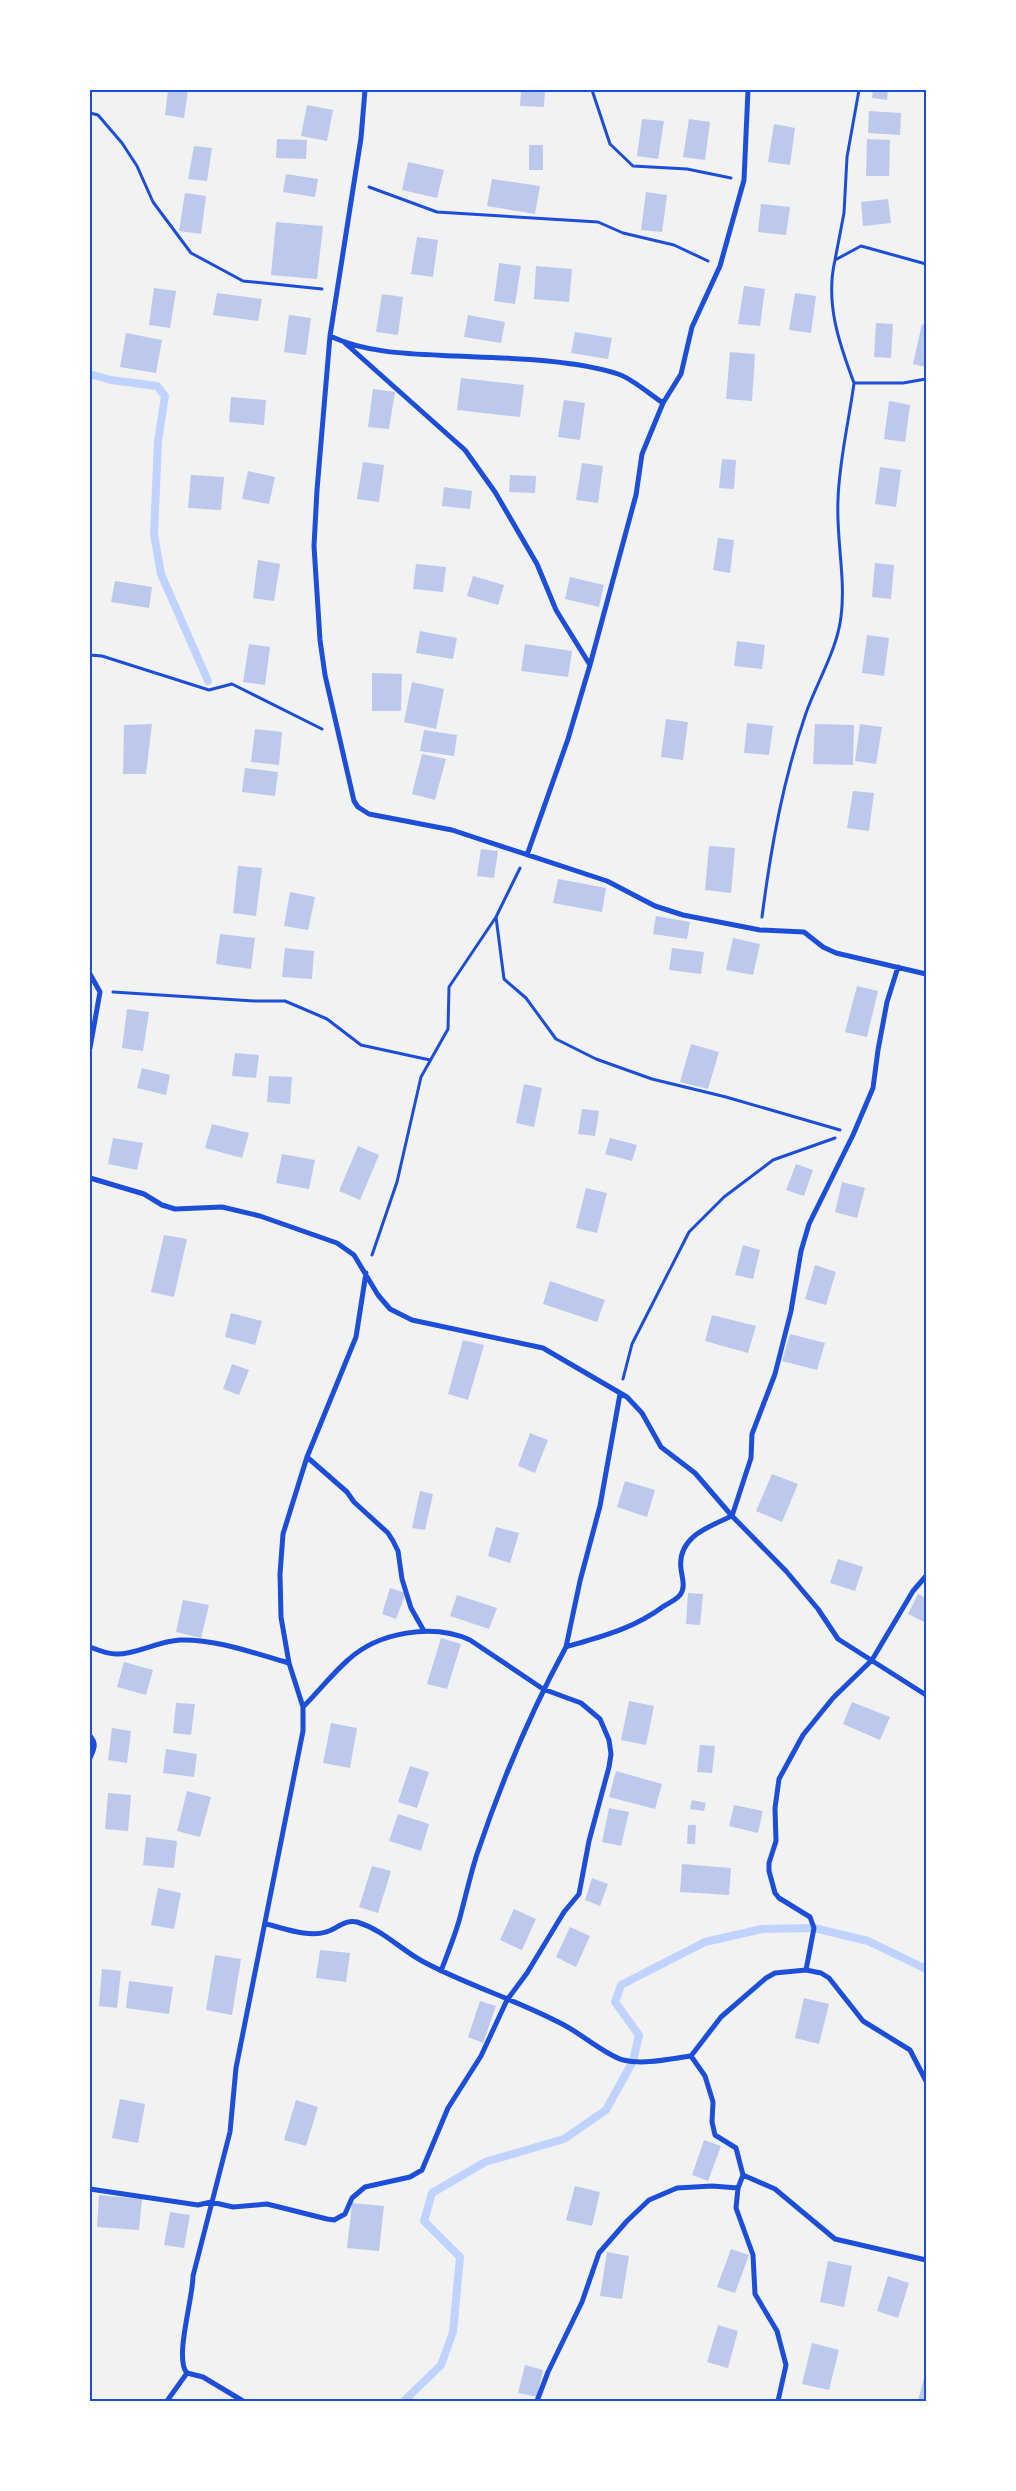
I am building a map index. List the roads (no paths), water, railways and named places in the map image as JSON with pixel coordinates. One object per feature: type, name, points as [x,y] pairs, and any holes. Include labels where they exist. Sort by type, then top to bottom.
[{"type":"street","points":[[365,90],[354,182],[330,336],[314,546],[324,667],[354,801],[358,807],[369,814],[452,830],[607,881],[655,906],[683,915],[760,930],[804,932],[823,947],[836,953],[926,974]]},
{"type":"street","points":[[526,855],[568,739],[590,665],[636,495],[642,454],[663,403],[681,374],[692,328],[720,266],[744,180],[748,90]]},
{"type":"street","points":[[330,336],[345,343],[413,355],[541,361],[598,369],[620,374],[663,403]]},
{"type":"street","points":[[345,343],[465,450],[495,492],[537,564],[556,610],[590,665]]},
{"type":"street","points":[[566,1647],[634,1626],[680,1596],[684,1582],[680,1568],[682,1554],[687,1544],[699,1531],[732,1516],[751,1458],[752,1434],[775,1374],[791,1311],[801,1251],[809,1224],[874,1088],[878,1050],[887,1002],[898,967]]},
{"type":"street","points":[[90,974],[100,992],[90,1048]]},
{"type":"street","points":[[90,1178],[144,1194],[162,1205],[175,1209],[222,1207],[260,1216],[337,1243],[354,1255],[366,1272],[378,1295],[390,1309],[412,1320],[543,1348],[562,1357],[627,1397],[642,1413],[661,1447],[695,1473],[732,1516],[786,1571],[818,1609],[838,1639],[926,1695]]},
{"type":"street","points":[[243,2401],[204,2377],[187,2373],[182,2364],[181,2350],[193,2292],[193,2276],[230,2132],[236,2068],[301,1748],[303,1707],[289,1663],[280,1594],[283,1534],[307,1457],[356,1337],[366,1272]]},
{"type":"street","points":[[441,1971],[458,1922],[476,1856],[517,1745],[538,1705],[543,1689],[566,1647],[580,1581],[600,1506],[620,1394]]},
{"type":"street","points":[[307,1457],[347,1492],[354,1502],[371,1516],[393,1541],[398,1551],[402,1579],[411,1608],[424,1631]]},
{"type":"street","points":[[806,1970],[814,1928],[810,1917],[779,1898],[775,1893],[769,1871],[769,1863],[776,1841],[776,1793],[779,1779],[803,1735],[833,1698],[872,1660],[913,1591],[926,1576]]},
{"type":"street","points":[[90,2189],[198,2205],[211,2202],[233,2206],[267,2204],[334,2220],[345,2214],[352,2198],[366,2187],[410,2177],[422,2170],[448,2108],[481,2056],[507,2000],[527,1973],[564,1912],[579,1894],[588,1841],[611,1754],[606,1728],[600,1719],[581,1703],[543,1689],[458,1634],[424,1631],[386,1639],[360,1650],[303,1707]]},
{"type":"street","points":[[90,1647],[114,1654],[123,1654],[152,1644],[181,1640],[233,1646],[289,1663]]},
{"type":"street","points":[[90,1736],[95,1742],[95,1748],[90,1758]]},
{"type":"street","points":[[266,1924],[311,1934],[324,1933],[350,1921],[358,1922],[390,1937],[414,1956],[441,1971],[532,2009],[565,2025],[620,2059],[633,2061],[691,2056],[720,2017],[766,1978],[775,1973],[806,1970],[821,1973],[829,1978],[863,2021],[910,2050],[926,2081]]},
{"type":"street","points":[[691,2056],[705,2076],[713,2102],[712,2122],[715,2135],[736,2148],[743,2175],[738,2188],[736,2208],[753,2255],[755,2294],[777,2331],[786,2365],[778,2401]]},
{"type":"street","points":[[743,2175],[775,2189],[835,2240],[926,2260]]},
{"type":"street","points":[[537,2401],[551,2365],[582,2302],[599,2253],[626,2221],[649,2200],[677,2188],[712,2186],[738,2188]]},
{"type":"street","points":[[167,2401],[187,2373]]},
{"type":"waterway","points":[[90,374],[111,380],[157,386],[165,396],[158,441],[154,534],[161,574],[208,681]]},
{"type":"waterway","points":[[404,2401],[441,2365],[453,2332],[460,2257],[424,2221],[432,2193],[485,2162],[564,2139],[606,2110],[633,2061],[639,2035],[615,2002],[621,1985],[705,1942],[762,1929],[814,1928],[868,1941],[926,1969]]}]
